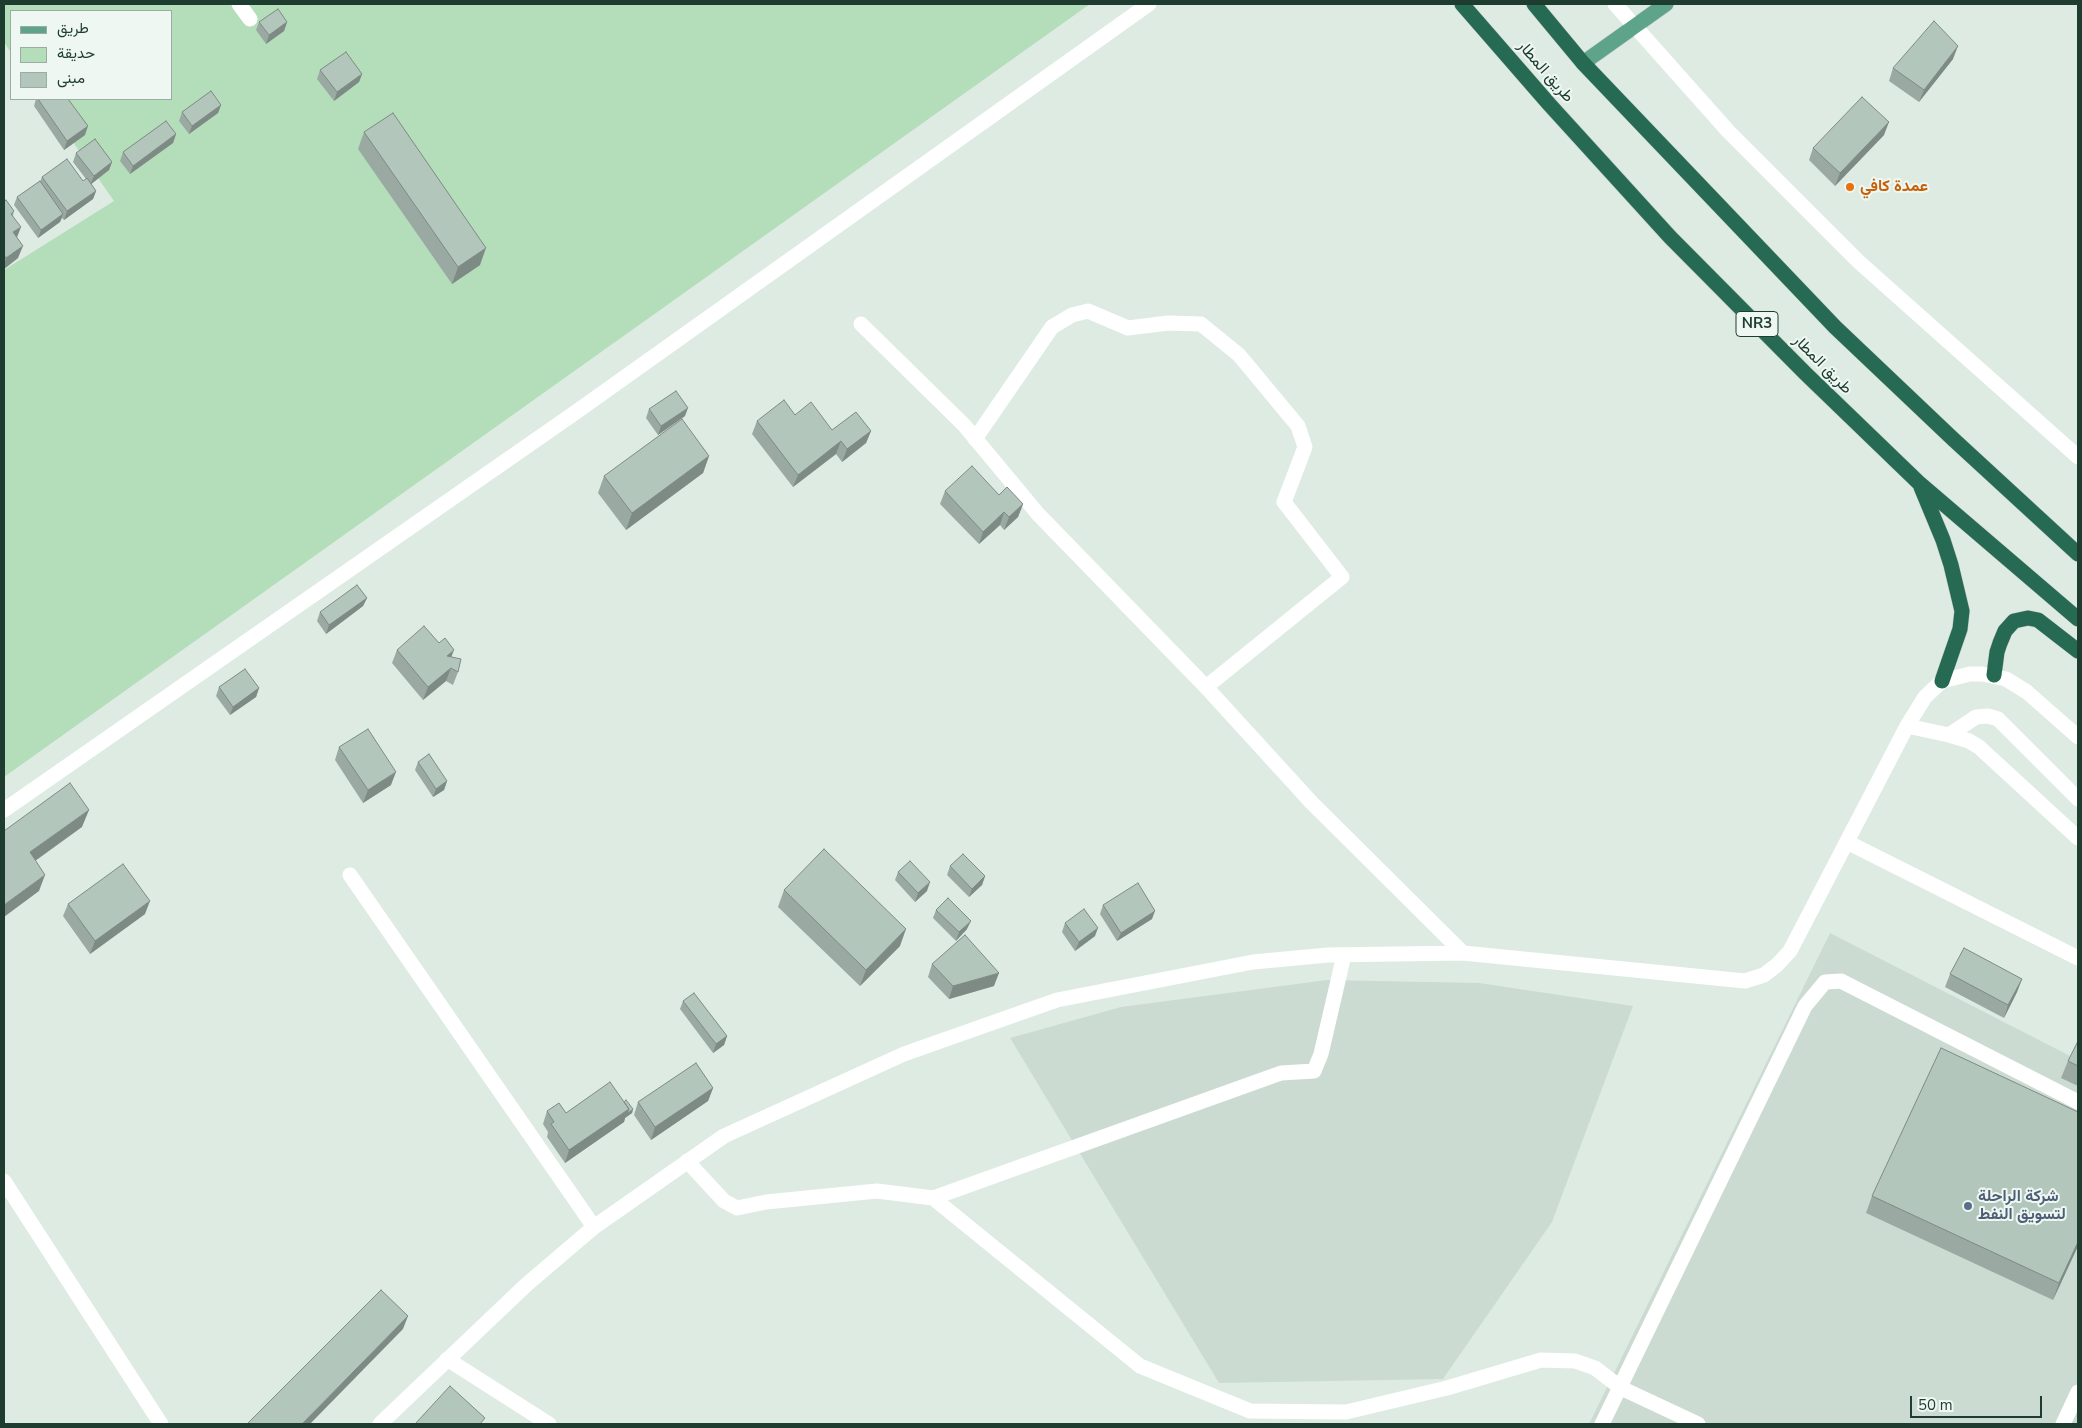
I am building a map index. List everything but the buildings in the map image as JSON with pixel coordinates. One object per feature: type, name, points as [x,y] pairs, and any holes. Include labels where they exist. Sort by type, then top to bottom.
[{"type":"highway","name":"طريق المطار","points":[[1462,4],[1549,104],[1670,236],[1805,373],[1918,482],[2078,619]]},
{"type":"highway","points":[[1534,4],[1583,63],[1835,327],[2078,554]]},
{"type":"highway","points":[[1918,482],[1943,540],[1962,611],[1960,629],[1942,681]]},
{"type":"highway","points":[[1994,675],[1997,652],[2004,631],[2014,621],[2028,618],[2038,620],[2078,651]]},
{"type":"main road","points":[[1583,63],[1666,4]]},
{"type":"street","points":[[239,4],[250,18]]},
{"type":"street","points":[[4,810],[576,412],[1149,4]]},
{"type":"street","points":[[1615,4],[1728,131],[1859,262],[2078,457]]},
{"type":"street","points":[[975,439],[1052,327],[1072,315],[1088,312],[1128,328],[1168,323],[1201,324],[1239,356],[1298,426],[1305,447],[1284,502],[1342,577],[1206,688]]},
{"type":"street","points":[[861,324],[964,425],[1038,514],[1206,688],[1311,802],[1463,953]]},
{"type":"street","points":[[380,1424],[526,1285],[594,1227],[724,1136],[904,1054],[1057,1000],[1253,962],[1344,955],[1463,953],[1745,981],[1764,975],[1790,952],[1907,726],[1925,697],[1942,681],[1970,674],[1994,675],[2017,684],[2078,737]]},
{"type":"street","points":[[1949,735],[1976,718],[1988,716],[1998,719],[2078,799]]},
{"type":"street","points":[[1907,726],[1949,735],[1969,741],[1979,747],[2078,838]]},
{"type":"street","points":[[1847,842],[2078,958]]},
{"type":"street","points":[[350,875],[594,1227]]},
{"type":"street","points":[[688,1161],[724,1201],[738,1208],[766,1202],[877,1191],[933,1198],[1281,1073],[1314,1071],[1321,1054],[1344,955]]},
{"type":"street","points":[[1602,1424],[1805,1006],[1825,982],[1841,981],[2078,1102]]},
{"type":"street","points":[[4,1181],[161,1424]]},
{"type":"street","points":[[933,1198],[1140,1366],[1250,1411],[1346,1412],[1447,1388],[1541,1360],[1575,1361],[1595,1368],[1621,1388],[1698,1424]]},
{"type":"street","points":[[447,1359],[549,1424]]},
{"type":"street","points":[[2063,1424],[2078,1392]]},
{"type":"shaded area","points":[[1830,933],[2078,1060],[2078,1424],[1589,1424]]},
{"type":"shaded area","points":[[1327,980],[1479,983],[1633,1006],[1552,1222],[1443,1379],[1219,1383],[1010,1038],[1121,1007]]},
{"type":"green space","points":[[4,4],[1090,4],[4,777],[4,270],[114,201],[44,100],[172,100],[172,10],[10,10],[10,51],[4,42]]},
{"type":"place","name":"عمدة كافي","points":[[1850,187]]},
{"type":"place","name":"شركة الراحلة لتسويق النفط","points":[[1968,1206]]}]
